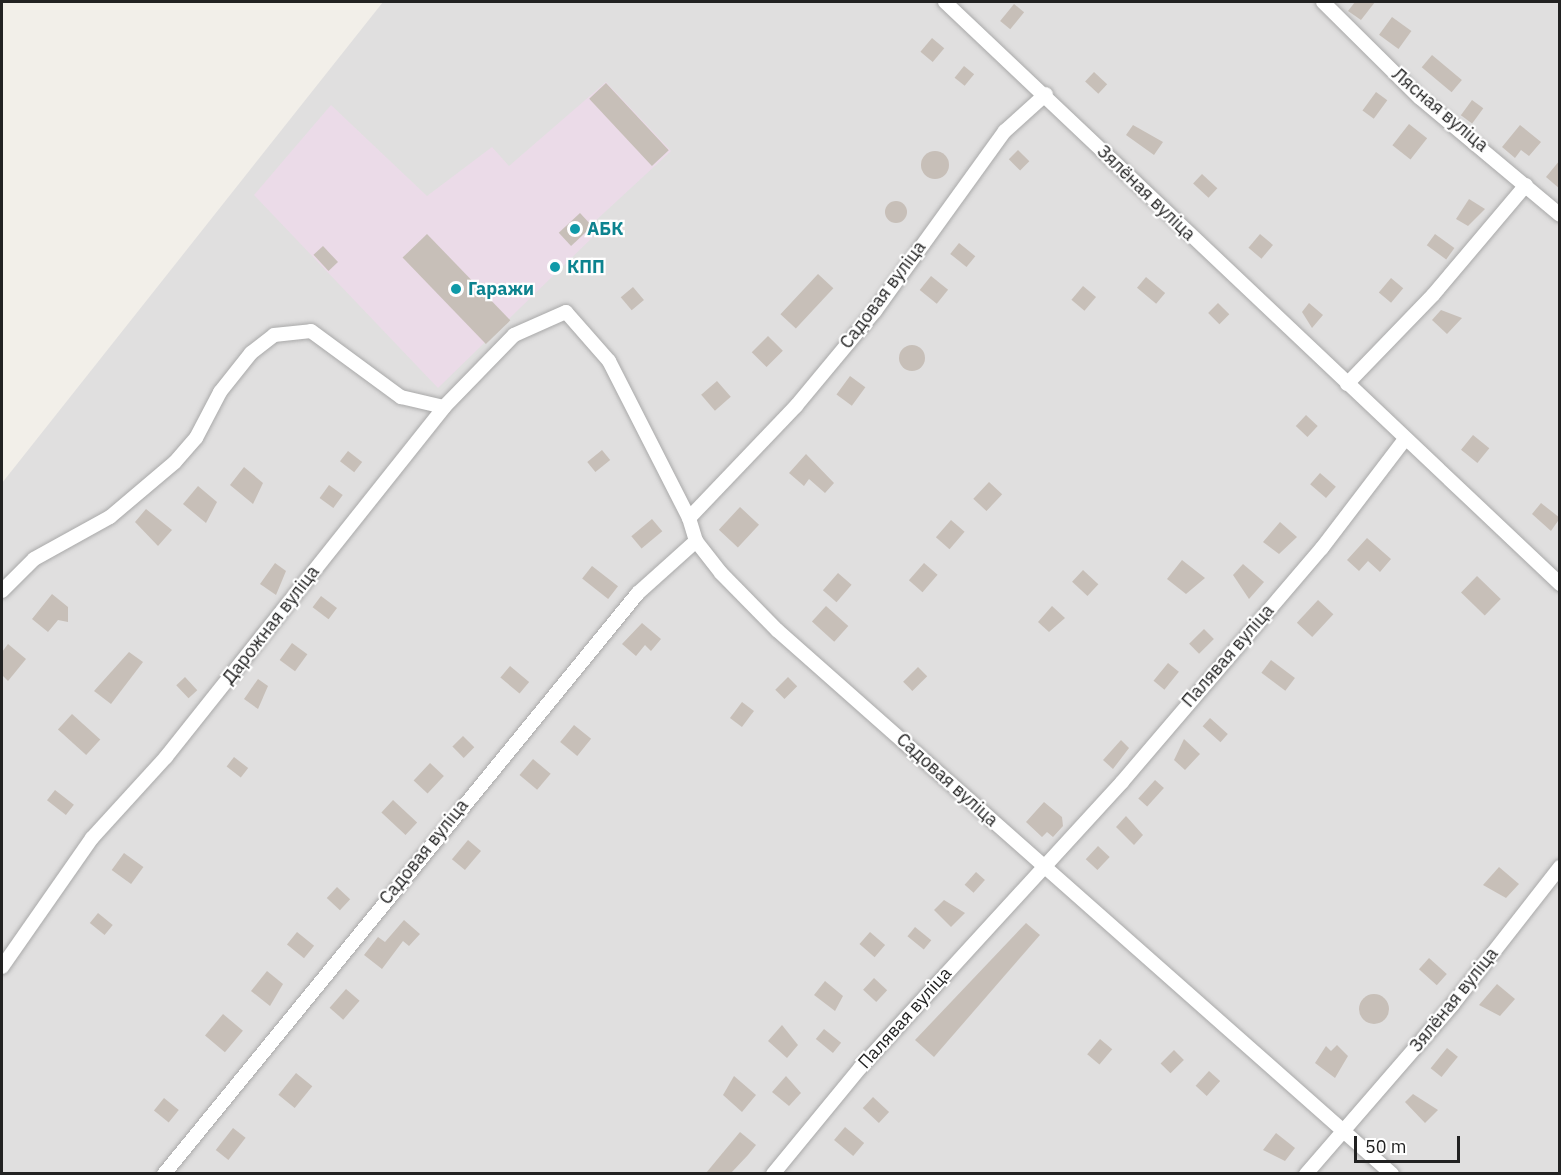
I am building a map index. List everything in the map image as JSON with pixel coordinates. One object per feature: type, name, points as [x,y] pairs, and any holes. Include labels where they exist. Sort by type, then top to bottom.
[{"type":"street","name":"Зялёная вуліца","points":[[945,2],[1046,94],[1347,384],[1560,584]]},
{"type":"street","name":"Лясная вуліца","points":[[1323,2],[1420,98],[1560,215]]},
{"type":"street","name":"Садовая вуліца","points":[[689,518],[803,397],[875,311],[1005,131],[1046,94]]},
{"type":"street","points":[[1347,384],[1433,295],[1526,185]]},
{"type":"street","name":"Садовая вуліца","points":[[566,312],[609,361],[689,518],[696,542],[777,630],[1044,868]]},
{"type":"street","name":"Дарожная вуліца","points":[[2,967],[92,838],[160,765],[444,407],[514,335],[566,312]]},
{"type":"street","points":[[2,591],[34,559],[110,517],[175,462],[196,438],[220,392],[251,353],[274,335],[311,331],[400,397],[444,407]]},
{"type":"street","name":"Палявая вуліца","points":[[773,1173],[860,1068],[1044,868],[1322,548],[1405,439]]},
{"type":"street","name":"Садовая вуліца","points":[[164,1173],[638,593],[696,542]]},
{"type":"street","name":"Зялёная вуліца","points":[[1306,1173],[1346,1131],[1560,867]]},
{"type":"street","points":[[1044,868],[1392,1173]]},
{"type":"shaded area","points":[[383,2],[1559,2],[1559,1173],[2,1173],[2,483]]},
{"type":"shaded area","points":[[606,82],[671,151],[592,224],[596,234],[438,388],[254,195],[331,105],[427,196],[492,147],[509,166]]},
{"type":"building","points":[[1355,2],[1375,2],[1361,20],[1348,11]]},
{"type":"building","points":[[1014,4],[1024,12],[1010,29],[1000,21]]},
{"type":"building","points":[[1392,17],[1411,31],[1398,49],[1379,35]]},
{"type":"building","points":[[932,38],[944,48],[933,62],[920,52]]},
{"type":"building","points":[[1432,55],[1462,80],[1452,92],[1422,67]]},
{"type":"building","points":[[964,66],[974,74],[965,86],[955,78]]},
{"type":"building","points":[[1094,72],[1107,84],[1098,94],[1085,82]]},
{"type":"building","points":[[606,83],[669,150],[652,166],[589,99]]},
{"type":"building","points":[[1376,92],[1387,100],[1374,119],[1362,111]]},
{"type":"building","points":[[1472,100],[1483,108],[1472,124],[1461,115]]},
{"type":"building","points":[[1409,124],[1427,138],[1411,159],[1392,145]]},
{"type":"building","points":[[1133,125],[1163,142],[1154,155],[1126,135]]},
{"type":"building","points":[[1520,125],[1541,142],[1529,156],[1521,150],[1515,158],[1502,147]]},
{"type":"building","points":[[1018,150],[1029,161],[1020,171],[1009,159]]},
{"type":"building","points":[[935,151],[945,155],[949,165],[945,175],[935,179],[925,175],[921,165],[925,155]]},
{"type":"building","points":[[1560,160],[1560,189],[1546,177]]},
{"type":"building","points":[[1202,174],[1217,188],[1208,198],[1193,184]]},
{"type":"building","points":[[1469,199],[1485,209],[1468,226],[1456,219]]},
{"type":"building","points":[[896,201],[904,204],[907,212],[904,220],[896,223],[888,220],[885,212],[888,204]]},
{"type":"building","name":"АБК","points":[[580,213],[592,226],[571,246],[559,233]]},
{"type":"building","name":"Гаражи","points":[[427,234],[510,320],[486,344],[403,258]]},
{"type":"building","points":[[1260,234],[1273,245],[1261,259],[1248,248]]},
{"type":"building","points":[[1435,234],[1454,248],[1446,259],[1427,245]]},
{"type":"building","points":[[959,243],[975,256],[967,267],[950,254]]},
{"type":"building","points":[[323,246],[338,262],[328,271],[313,255]]},
{"type":"building","points":[[818,274],[833,288],[796,329],[780,314]]},
{"type":"building","points":[[931,276],[948,290],[937,304],[920,290]]},
{"type":"building","points":[[1146,277],[1165,293],[1156,304],[1137,288]]},
{"type":"building","points":[[1391,278],[1403,288],[1391,303],[1379,293]]},
{"type":"building","points":[[1083,286],[1096,297],[1084,311],[1071,300]]},
{"type":"building","points":[[633,287],[644,300],[632,310],[621,297]]},
{"type":"building","points":[[1218,303],[1229,314],[1219,324],[1208,313]]},
{"type":"building","points":[[1309,303],[1323,315],[1312,328],[1302,312]]},
{"type":"building","points":[[1441,310],[1462,318],[1447,334],[1432,320]]},
{"type":"building","points":[[768,336],[783,351],[767,367],[752,352]]},
{"type":"building","points":[[912,345],[921,349],[925,358],[921,367],[912,371],[903,367],[899,358],[903,349]]},
{"type":"building","points":[[850,376],[865,387],[852,406],[836,395]]},
{"type":"building","points":[[717,381],[731,397],[715,411],[701,395]]},
{"type":"building","points":[[1306,415],[1318,426],[1307,437],[1296,426]]},
{"type":"building","points":[[1473,435],[1489,448],[1477,463],[1461,450]]},
{"type":"building","points":[[602,450],[610,460],[595,472],[587,462]]},
{"type":"building","points":[[348,451],[362,462],[354,472],[340,461]]},
{"type":"building","points":[[806,454],[834,483],[825,493],[809,479],[804,486],[789,473]]},
{"type":"building","points":[[244,467],[263,483],[253,504],[230,485]]},
{"type":"building","points":[[1320,473],[1336,487],[1326,498],[1310,484]]},
{"type":"building","points":[[989,482],[1002,494],[986,511],[973,499]]},
{"type":"building","points":[[329,485],[343,495],[333,508],[320,498]]},
{"type":"building","points":[[198,486],[217,502],[206,523],[183,504]]},
{"type":"building","points":[[1541,503],[1560,518],[1551,531],[1532,514]]},
{"type":"building","points":[[740,507],[759,525],[738,547],[719,530]]},
{"type":"building","points":[[146,509],[172,530],[158,546],[135,522]]},
{"type":"building","points":[[652,519],[662,531],[642,549],[631,536]]},
{"type":"building","points":[[951,520],[965,532],[949,549],[936,537]]},
{"type":"building","points":[[1280,522],[1297,537],[1279,554],[1263,542]]},
{"type":"building","points":[[1367,538],[1391,559],[1380,572],[1368,561],[1359,571],[1347,560]]},
{"type":"building","points":[[1182,560],[1205,578],[1186,594],[1167,579]]},
{"type":"building","points":[[275,563],[286,571],[276,595],[260,584]]},
{"type":"building","points":[[924,563],[938,575],[922,592],[909,580]]},
{"type":"building","points":[[1243,564],[1264,582],[1249,599],[1233,575]]},
{"type":"building","points":[[592,566],[618,586],[608,599],[582,579]]},
{"type":"building","points":[[1083,570],[1098,584],[1087,596],[1072,582]]},
{"type":"building","points":[[838,573],[852,585],[836,602],[823,590]]},
{"type":"building","points":[[1477,576],[1501,599],[1485,615],[1461,593]]},
{"type":"building","points":[[52,594],[68,607],[68,622],[58,620],[48,632],[32,619]]},
{"type":"building","points":[[321,596],[337,608],[329,619],[313,607]]},
{"type":"building","points":[[1318,600],[1333,614],[1312,637],[1297,623]]},
{"type":"building","points":[[826,606],[848,626],[834,642],[812,622]]},
{"type":"building","points":[[1052,606],[1065,618],[1049,632],[1038,622]]},
{"type":"building","points":[[642,623],[661,639],[651,651],[645,645],[636,656],[622,644]]},
{"type":"building","points":[[1204,629],[1214,639],[1199,654],[1189,644]]},
{"type":"building","points":[[292,643],[307,654],[295,671],[280,660]]},
{"type":"building","points":[[8,644],[26,659],[8,681],[2,675],[2,652]]},
{"type":"building","points":[[129,652],[143,662],[111,704],[94,691]]},
{"type":"building","points":[[1271,660],[1295,678],[1285,691],[1261,673]]},
{"type":"building","points":[[1168,663],[1179,672],[1164,690],[1154,681]]},
{"type":"building","points":[[510,666],[529,682],[520,694],[500,677]]},
{"type":"building","points":[[918,667],[927,676],[912,691],[903,682]]},
{"type":"building","points":[[185,677],[197,690],[188,698],[176,685]]},
{"type":"building","points":[[788,677],[797,686],[784,699],[775,690]]},
{"type":"building","points":[[258,679],[268,686],[258,709],[244,699]]},
{"type":"building","points":[[742,702],[754,711],[742,727],[730,718]]},
{"type":"building","points":[[72,714],[100,739],[86,755],[58,730]]},
{"type":"building","points":[[1210,718],[1228,734],[1220,742],[1203,726]]},
{"type":"building","points":[[574,725],[591,739],[577,756],[560,742]]},
{"type":"building","points":[[463,736],[474,747],[464,758],[452,747]]},
{"type":"building","points":[[1184,739],[1200,754],[1185,770],[1174,760]]},
{"type":"building","points":[[1121,740],[1129,748],[1113,769],[1103,760]]},
{"type":"building","points":[[234,757],[248,768],[241,778],[227,766]]},
{"type":"building","points":[[533,759],[551,774],[537,790],[520,775]]},
{"type":"building","points":[[430,763],[444,776],[428,794],[414,781]]},
{"type":"building","points":[[1155,780],[1164,788],[1147,807],[1138,799]]},
{"type":"building","points":[[55,790],[74,805],[66,815],[47,800]]},
{"type":"building","points":[[393,800],[417,823],[406,835],[381,812]]},
{"type":"building","points":[[1044,802],[1062,817],[1063,826],[1053,837],[1047,832],[1042,837],[1026,822]]},
{"type":"building","points":[[1126,816],[1143,835],[1134,845],[1116,827]]},
{"type":"building","points":[[468,840],[481,851],[465,870],[452,859]]},
{"type":"building","points":[[1098,846],[1110,857],[1097,870],[1086,859]]},
{"type":"building","points":[[124,853],[143,867],[131,884],[112,870]]},
{"type":"building","points":[[1499,867],[1519,884],[1506,898],[1483,885]]},
{"type":"building","points":[[976,872],[985,880],[974,893],[965,885]]},
{"type":"building","points":[[337,887],[350,899],[340,910],[327,898]]},
{"type":"building","points":[[944,900],[965,913],[951,927],[934,910]]},
{"type":"building","points":[[98,913],[113,925],[105,935],[90,923]]},
{"type":"building","points":[[404,920],[420,934],[409,946],[403,941],[382,969],[364,955],[378,937],[385,942]]},
{"type":"building","points":[[1026,923],[1040,935],[934,1057],[915,1040]]},
{"type":"building","points":[[915,927],[931,940],[924,950],[907,936]]},
{"type":"building","points":[[297,932],[314,946],[304,958],[287,944]]},
{"type":"building","points":[[870,932],[885,945],[875,957],[860,944]]},
{"type":"building","points":[[1429,958],[1447,974],[1437,985],[1419,969]]},
{"type":"building","points":[[267,971],[283,984],[270,1006],[251,991]]},
{"type":"building","points":[[874,978],[887,990],[876,1002],[863,990]]},
{"type":"building","points":[[825,981],[843,996],[835,1011],[814,995]]},
{"type":"building","points":[[1497,984],[1515,999],[1500,1016],[1479,1005]]},
{"type":"building","points":[[346,989],[360,1001],[343,1020],[330,1008]]},
{"type":"building","points":[[1374,994],[1385,998],[1389,1009],[1385,1020],[1374,1024],[1363,1020],[1359,1009],[1363,998]]},
{"type":"building","points":[[223,1014],[243,1031],[225,1052],[205,1035]]},
{"type":"building","points":[[782,1025],[798,1045],[787,1058],[768,1041]]},
{"type":"building","points":[[824,1029],[841,1043],[833,1053],[816,1039]]},
{"type":"building","points":[[1100,1039],[1112,1049],[1099,1065],[1087,1054]]},
{"type":"building","points":[[1337,1045],[1348,1056],[1335,1078],[1315,1063],[1326,1046],[1331,1051]]},
{"type":"building","points":[[1447,1048],[1458,1057],[1442,1077],[1431,1068]]},
{"type":"building","points":[[1174,1050],[1184,1060],[1170,1073],[1161,1063]]},
{"type":"building","points":[[1209,1071],[1220,1081],[1207,1096],[1196,1086]]},
{"type":"building","points":[[296,1073],[312,1086],[295,1108],[278,1095]]},
{"type":"building","points":[[734,1076],[756,1095],[742,1112],[723,1095]]},
{"type":"building","points":[[786,1076],[801,1093],[789,1106],[772,1092]]},
{"type":"building","points":[[1413,1094],[1438,1110],[1425,1123],[1405,1102]]},
{"type":"building","points":[[873,1097],[889,1112],[879,1123],[863,1108]]},
{"type":"building","points":[[164,1098],[179,1110],[169,1122],[154,1110]]},
{"type":"building","points":[[845,1127],[864,1143],[853,1156],[834,1140]]},
{"type":"building","points":[[233,1128],[246,1138],[228,1160],[216,1150]]},
{"type":"building","points":[[740,1132],[756,1145],[748,1155],[731,1173],[706,1173]]},
{"type":"building","points":[[1276,1133],[1295,1148],[1285,1161],[1263,1150]]},
{"type":"place","name":"АБК","points":[[575,229]]},
{"type":"place","name":"КПП","points":[[555,267]]},
{"type":"place","name":"Гаражи","points":[[456,289]]}]
